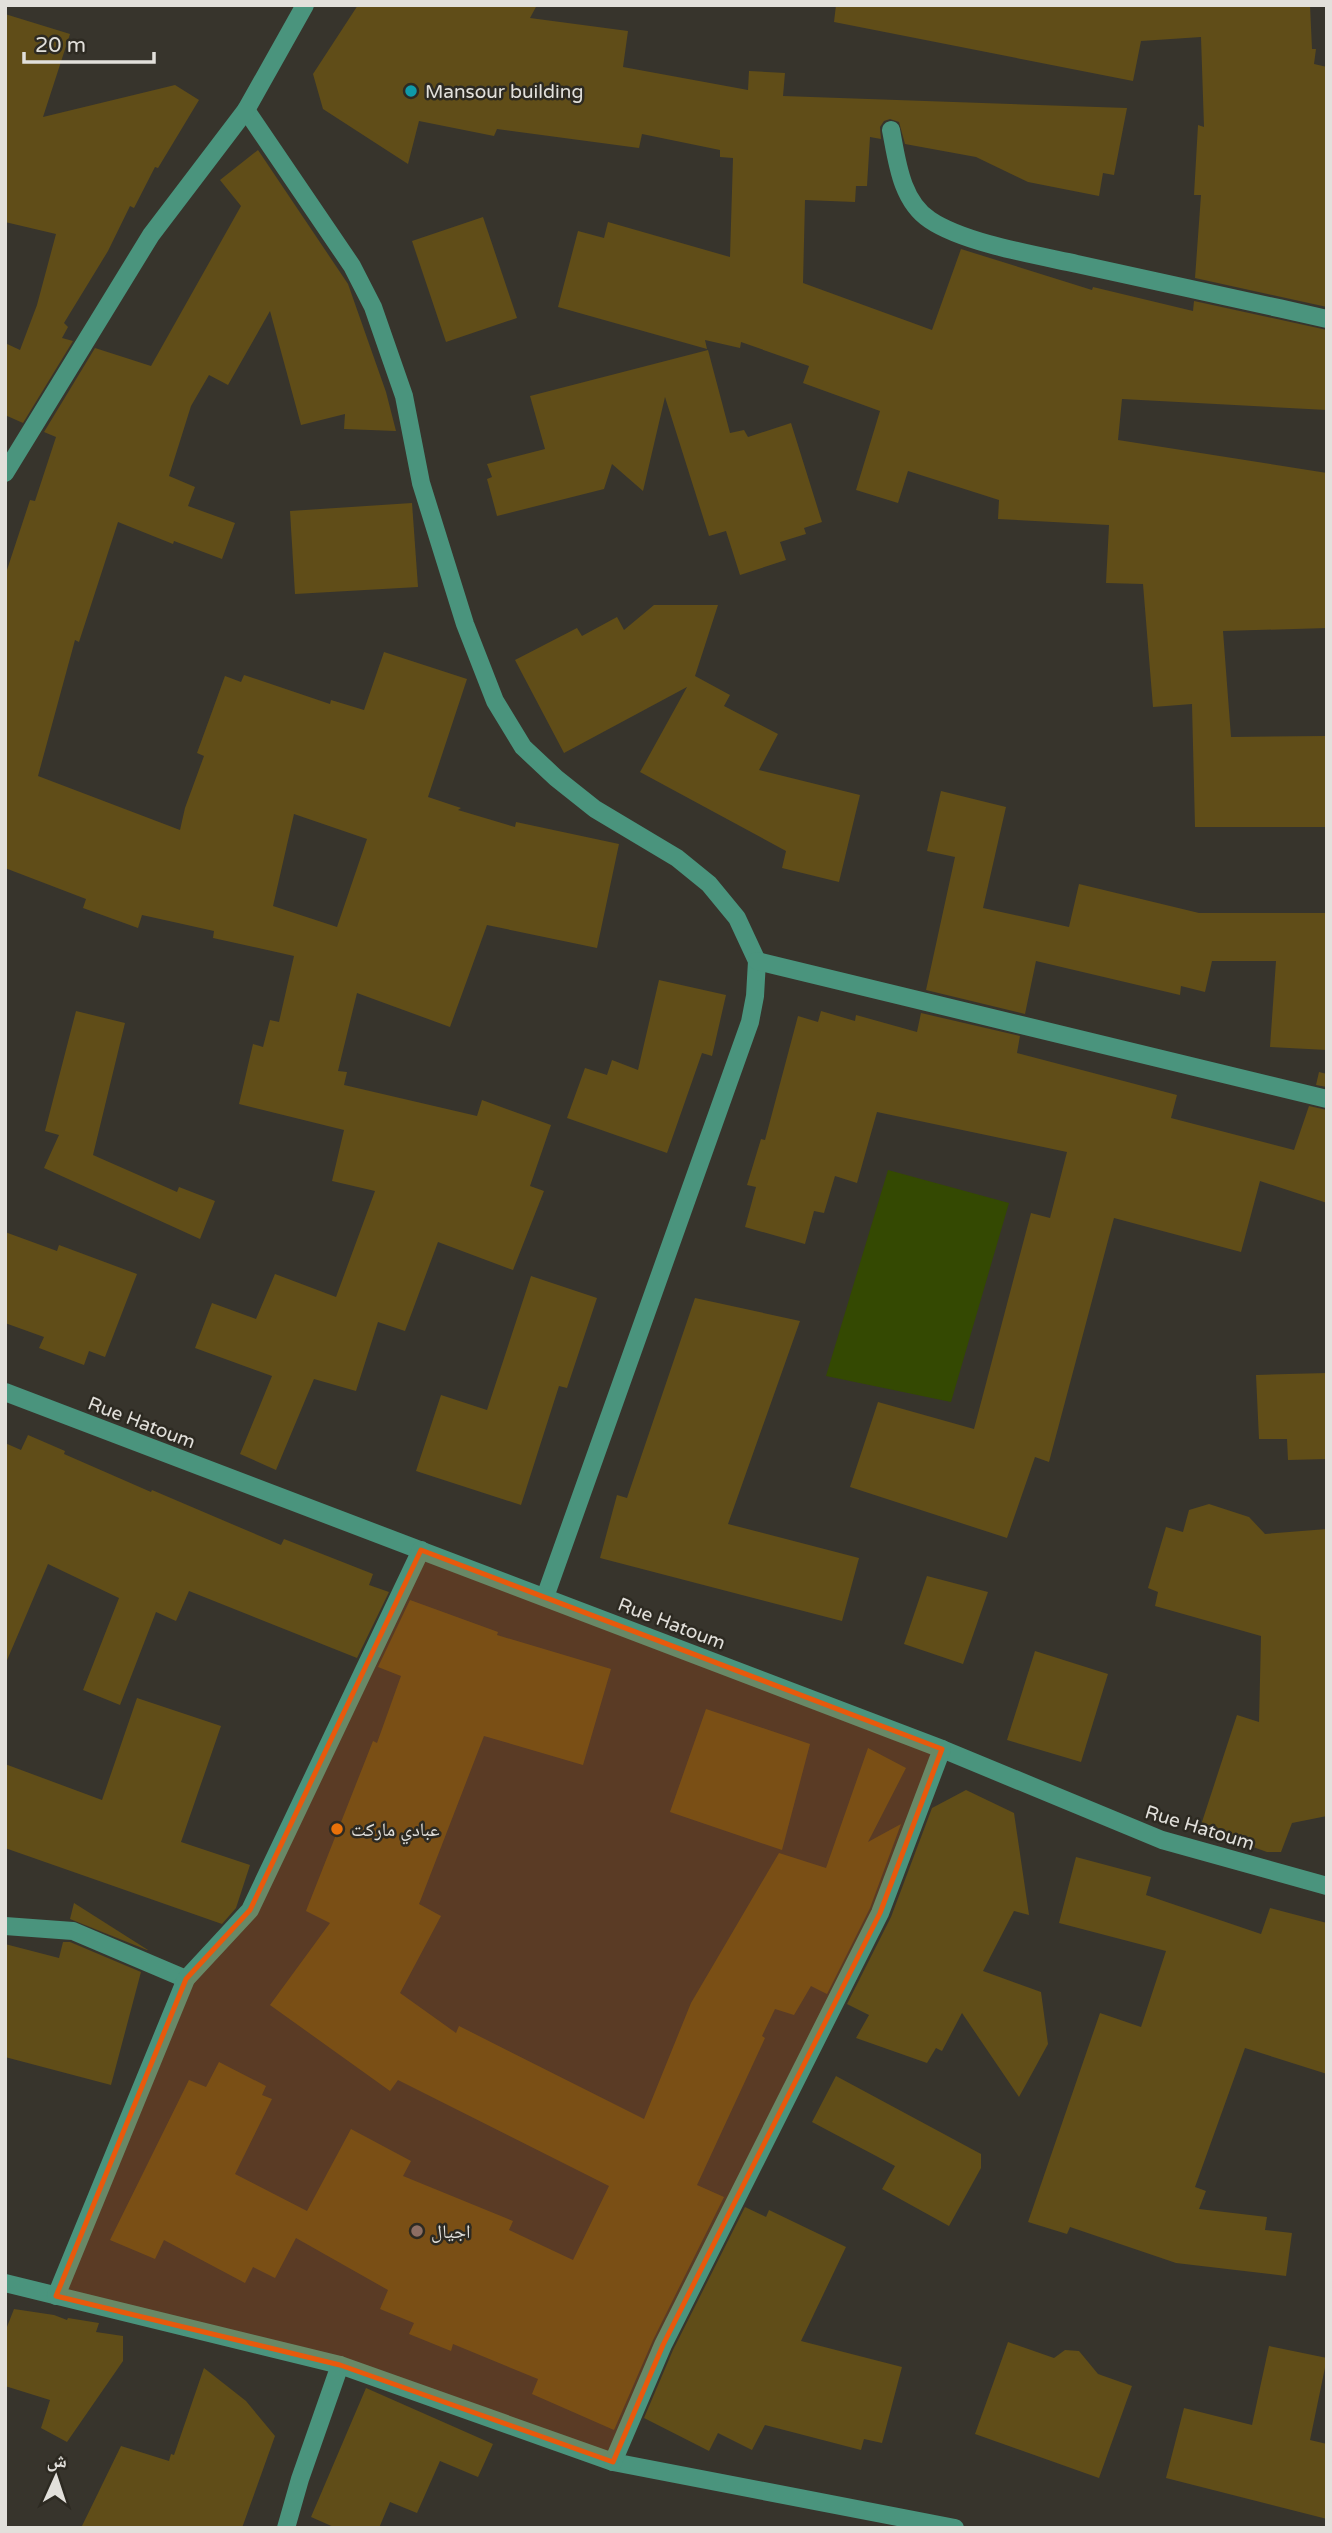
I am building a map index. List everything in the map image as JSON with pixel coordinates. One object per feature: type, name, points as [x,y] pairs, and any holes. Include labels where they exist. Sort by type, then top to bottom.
[{"type":"street","points":[[5,473],[151,235],[246,110],[305,5]]},
{"type":"street","points":[[246,110],[352,266],[373,307],[404,396],[421,483],[465,624],[495,701],[523,747],[556,778],[595,809],[677,858],[709,884],[737,918],[757,961],[750,1023],[545,1597]]},
{"type":"street","points":[[891,130],[900,177],[912,200],[929,220],[958,233],[1010,249],[1327,319]]},
{"type":"street","points":[[757,961],[1327,1099]]},
{"type":"street","name":"Rue Hatoum","points":[[5,1392],[942,1749],[1162,1840],[1327,1886]]},
{"type":"street","points":[[56,2297],[186,1979],[250,1910],[421,1550]]},
{"type":"street","points":[[613,2462],[663,2346],[880,1913],[942,1749]]},
{"type":"street","points":[[5,1926],[73,1931],[186,1979]]},
{"type":"street","points":[[5,2283],[340,2365],[613,2462],[955,2528]]},
{"type":"street","points":[[286,2528],[300,2479],[340,2365]]},
{"type":"highlighted area","points":[[421,1550],[942,1749],[880,1913],[663,2345],[613,2462],[340,2365],[56,2296],[186,1979],[250,1910]]},
{"type":"green space","points":[[888,1170],[1009,1203],[951,1402],[826,1376]]},
{"type":"building","points":[[358,5],[537,5],[530,18],[628,31],[623,67],[748,90],[749,71],[785,73],[783,96],[1127,108],[1114,175],[1103,173],[1099,196],[1028,182],[976,157],[905,144],[899,122],[890,119],[884,121],[880,127],[881,139],[870,137],[867,186],[856,186],[855,202],[805,200],[803,283],[932,330],[961,249],[1092,290],[1093,287],[1193,311],[1194,301],[1327,330],[1327,410],[1122,399],[1118,440],[1327,473],[1327,628],[1223,631],[1231,737],[1327,736],[1327,827],[1195,827],[1192,704],[1153,707],[1143,584],[1106,583],[1109,525],[998,519],[999,500],[908,471],[898,503],[856,490],[880,411],[803,383],[809,366],[741,342],[740,348],[705,340],[707,349],[558,307],[578,231],[604,238],[608,222],[730,257],[733,158],[720,157],[720,150],[642,134],[639,148],[497,129],[494,136],[419,121],[408,164],[323,109],[313,74]]},
{"type":"building","points":[[836,5],[1310,5],[1312,49],[1316,49],[1314,64],[1327,67],[1327,307],[1195,278],[1201,195],[1194,195],[1198,125],[1204,127],[1201,37],[1141,41],[1133,81],[834,22]]},
{"type":"building","points":[[5,14],[70,34],[43,117],[175,85],[199,100],[158,168],[155,167],[134,208],[130,206],[108,251],[64,323],[68,327],[62,338],[73,341],[23,423],[5,415],[5,343],[20,350],[37,305],[56,234],[5,222]]},
{"type":"building","points":[[258,150],[348,284],[386,392],[396,431],[344,429],[345,414],[301,425],[270,311],[228,385],[209,375],[191,406],[169,476],[195,487],[188,506],[235,523],[222,559],[174,541],[173,544],[118,522],[79,642],[75,640],[38,776],[180,830],[204,756],[197,753],[225,676],[241,682],[244,675],[330,704],[331,700],[364,710],[384,652],[467,679],[428,797],[461,808],[458,810],[515,827],[516,822],[619,844],[597,948],[487,925],[450,1027],[357,993],[338,1071],[347,1072],[344,1085],[477,1116],[482,1100],[551,1125],[530,1186],[544,1191],[513,1270],[438,1242],[405,1331],[378,1322],[356,1391],[314,1379],[276,1470],[240,1454],[272,1376],[195,1348],[212,1303],[256,1319],[275,1274],[336,1297],[375,1191],[332,1181],[344,1130],[239,1104],[253,1044],[263,1047],[270,1020],[279,1022],[294,956],[213,938],[214,931],[142,915],[138,928],[83,908],[86,899],[5,868],[5,576],[30,500],[35,501],[56,437],[44,432],[95,348],[151,366],[241,206],[220,180]],"holes":[[[294,814],[367,839],[337,927],[273,906]]]},
{"type":"building","points":[[483,217],[517,318],[446,342],[412,241]]},
{"type":"building","points":[[708,350],[730,433],[744,430],[748,437],[791,423],[822,522],[804,528],[806,534],[780,542],[786,560],[740,575],[726,531],[709,536],[665,397],[643,491],[612,464],[604,489],[497,516],[487,479],[492,477],[487,464],[545,449],[530,396]]},
{"type":"building","points":[[412,503],[418,587],[295,594],[290,511]]},
{"type":"building","points":[[654,605],[718,605],[695,676],[730,695],[724,706],[778,734],[759,770],[860,795],[839,882],[782,868],[786,851],[640,772],[687,687],[564,753],[515,660],[577,628],[582,636],[617,617],[624,630]]},
{"type":"building","points":[[941,791],[1006,807],[983,908],[1069,927],[1079,884],[1199,913],[1327,913],[1327,1050],[1270,1047],[1276,961],[1212,961],[1205,992],[1181,986],[1180,995],[1036,961],[1025,1014],[926,990],[955,857],[927,851]]},
{"type":"building","points":[[659,980],[726,995],[712,1056],[702,1053],[667,1153],[567,1118],[585,1068],[607,1075],[612,1060],[638,1070]]},
{"type":"building","points":[[76,1011],[125,1023],[93,1155],[177,1192],[179,1187],[215,1201],[200,1239],[44,1168],[59,1135],[45,1131]]},
{"type":"building","points":[[821,1011],[855,1021],[856,1015],[917,1032],[921,1013],[1020,1036],[1017,1053],[1177,1095],[1171,1118],[1294,1150],[1309,1106],[1327,1110],[1327,1203],[1260,1181],[1241,1252],[1114,1218],[1049,1462],[1035,1457],[1007,1538],[850,1487],[878,1402],[974,1429],[1031,1213],[1050,1218],[1067,1152],[877,1112],[857,1183],[835,1176],[824,1213],[814,1211],[805,1244],[745,1227],[756,1187],[747,1185],[761,1139],[765,1140],[798,1016],[818,1022]]},
{"type":"building","points":[[1319,1072],[1327,1074],[1327,1087],[1316,1085]]},
{"type":"building","points":[[5,1232],[57,1251],[59,1245],[137,1274],[105,1357],[89,1351],[84,1365],[39,1348],[44,1337],[5,1323]]},
{"type":"building","points":[[531,1276],[597,1298],[567,1388],[559,1386],[521,1505],[416,1471],[441,1395],[487,1410]]},
{"type":"building","points":[[695,1298],[800,1321],[728,1524],[859,1558],[842,1621],[600,1558],[617,1495],[627,1498]]},
{"type":"building","points":[[1327,1373],[1326,1459],[1288,1460],[1287,1439],[1259,1439],[1256,1375]]},
{"type":"building","points":[[28,1435],[65,1451],[64,1454],[151,1492],[152,1490],[281,1545],[284,1539],[373,1574],[369,1585],[389,1592],[357,1658],[189,1591],[176,1621],[156,1612],[120,1705],[83,1690],[119,1598],[48,1564],[5,1665],[5,1443],[21,1450]]},
{"type":"building","points":[[1209,1504],[1249,1517],[1265,1534],[1327,1529],[1327,1816],[1292,1823],[1281,1852],[1267,1852],[1200,1828],[1237,1715],[1259,1722],[1261,1636],[1155,1606],[1158,1592],[1148,1588],[1166,1527],[1183,1532],[1189,1510]]},
{"type":"building","points":[[927,1576],[988,1592],[963,1664],[904,1644]]},
{"type":"building","points":[[410,1600],[498,1632],[497,1635],[611,1669],[583,1765],[484,1736],[419,1904],[441,1916],[400,1993],[456,2033],[459,2026],[644,2119],[691,2003],[779,1853],[826,1868],[868,1748],[906,1768],[868,1842],[901,1824],[870,1908],[827,1994],[811,1986],[794,2015],[775,2009],[762,2036],[765,2038],[697,2185],[724,2197],[653,2340],[614,2430],[532,2394],[538,2379],[453,2344],[451,2351],[409,2334],[414,2323],[380,2309],[388,2290],[296,2238],[275,2278],[253,2267],[245,2283],[164,2240],[155,2259],[110,2240],[189,2080],[206,2087],[219,2062],[266,2086],[262,2095],[272,2099],[235,2174],[307,2211],[351,2129],[411,2161],[403,2176],[513,2221],[509,2230],[573,2260],[609,2186],[398,2080],[390,2091],[270,2005],[330,1923],[306,1911],[373,1741],[377,1743],[401,1676],[378,1667]]},
{"type":"building","points":[[1035,1651],[1108,1674],[1081,1762],[1007,1740]]},
{"type":"building","points":[[137,1698],[221,1726],[181,1842],[250,1865],[236,1908],[222,1924],[5,1848],[5,1764],[102,1800]]},
{"type":"building","points":[[706,1709],[810,1744],[782,1850],[670,1812]]},
{"type":"building","points":[[966,1790],[1014,1813],[1029,1915],[1014,1911],[983,1971],[1041,1992],[1048,2044],[1019,2097],[962,2013],[942,2051],[936,2048],[927,2063],[856,2038],[869,2015],[847,2004],[891,1917],[932,1808]]},
{"type":"building","points":[[1076,1857],[1151,1877],[1146,1895],[1261,1934],[1270,1908],[1327,1923],[1327,2074],[1245,2048],[1195,2187],[1206,2191],[1199,2209],[1267,2217],[1265,2230],[1292,2233],[1286,2276],[1176,2263],[1070,2227],[1067,2234],[1028,2222],[1100,2013],[1141,2027],[1166,1951],[1059,1923]]},
{"type":"building","points":[[74,1903],[148,1950],[70,1919]]},
{"type":"building","points":[[63,1942],[70,1942],[141,1972],[111,2085],[5,2057],[5,1944],[59,1958]]},
{"type":"building","points":[[836,2076],[981,2154],[981,2168],[949,2226],[882,2189],[895,2166],[812,2122]]},
{"type":"building","points":[[745,2207],[766,2217],[769,2210],[846,2247],[801,2341],[902,2367],[882,2443],[864,2439],[861,2450],[765,2425],[752,2450],[718,2433],[709,2451],[644,2418],[673,2350]]},
{"type":"building","points":[[14,2309],[54,2315],[67,2320],[99,2323],[96,2332],[123,2336],[123,2361],[67,2442],[41,2428],[50,2400],[5,2386],[5,2332]]},
{"type":"building","points":[[1008,2342],[1054,2358],[1065,2350],[1079,2351],[1098,2374],[1132,2386],[1099,2478],[975,2434]]},
{"type":"building","points":[[1269,2346],[1327,2358],[1310,2440],[1327,2444],[1327,2519],[1166,2478],[1184,2408],[1252,2425]]},
{"type":"building","points":[[204,2368],[246,2401],[275,2436],[242,2528],[81,2528],[121,2446],[169,2461],[171,2454],[174,2455]]},
{"type":"building","points":[[366,2388],[493,2444],[478,2477],[440,2461],[417,2513],[390,2502],[379,2528],[336,2528],[311,2517]]},
{"type":"place","name":"Mansour building","points":[[411,91]]},
{"type":"place","name":"عبادي ماركت","points":[[337,1829]]},
{"type":"place","name":"اجيال","points":[[417,2231]]}]
